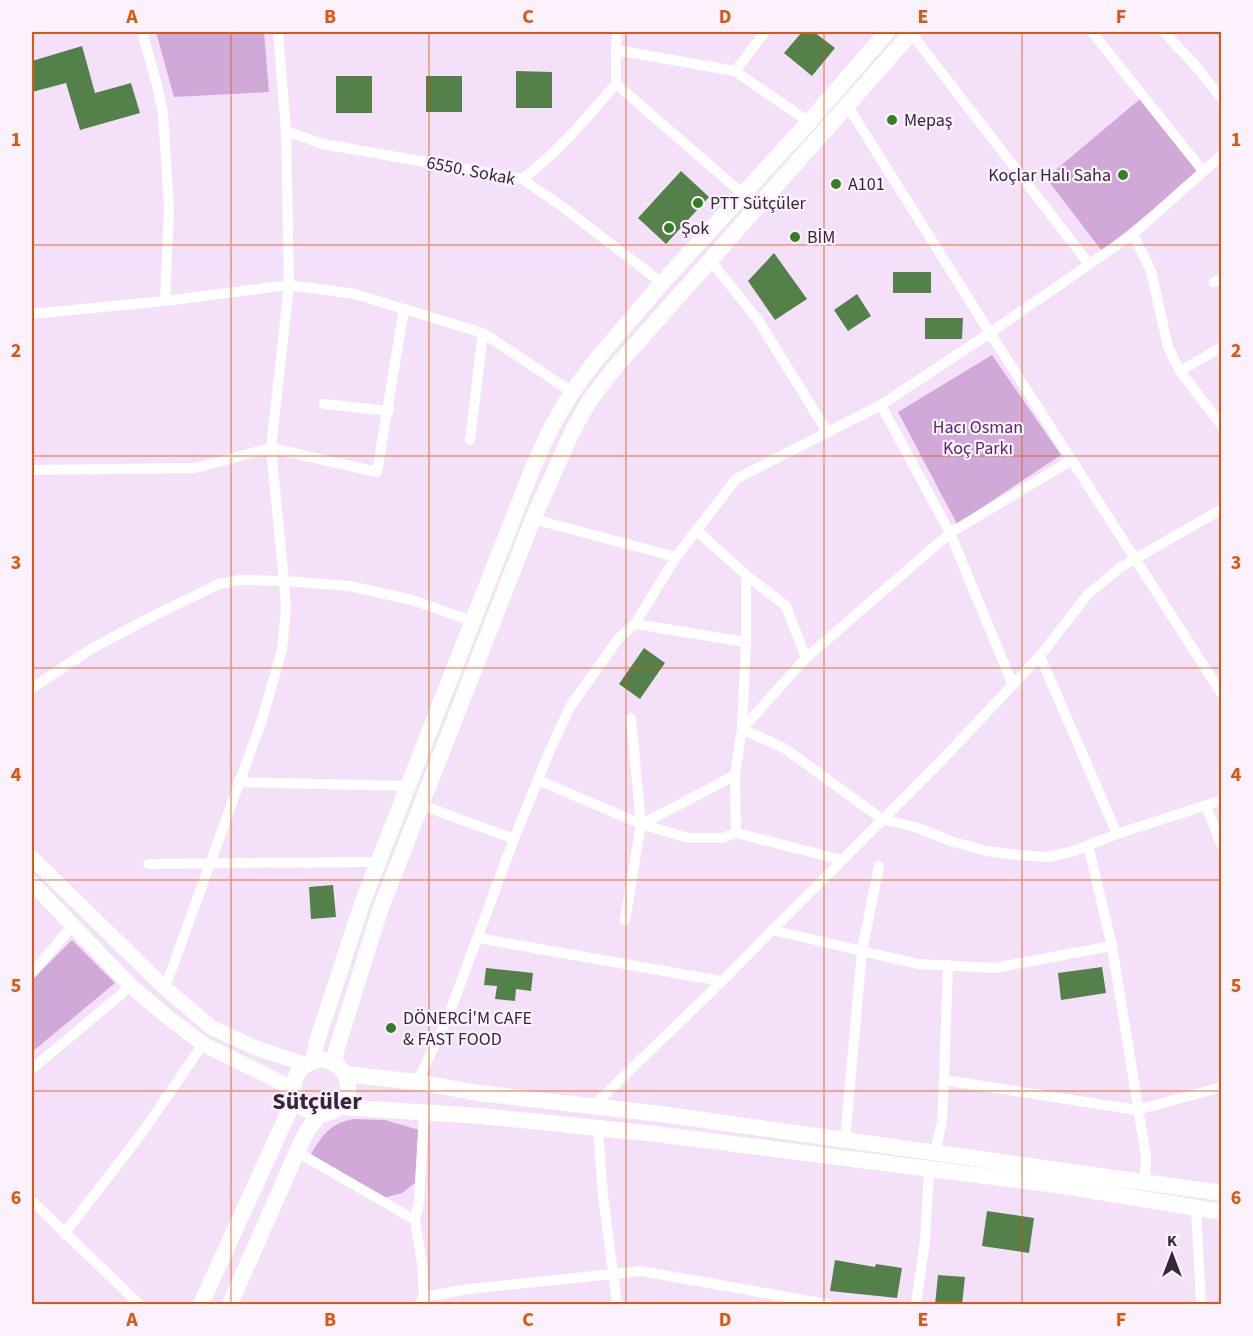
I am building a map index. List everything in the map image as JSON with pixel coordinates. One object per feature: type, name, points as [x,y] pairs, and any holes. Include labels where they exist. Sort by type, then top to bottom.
[{"type":"main road","points":[[201,1305],[295,1093],[297,1075],[310,1063],[363,901],[534,465],[552,426],[572,392],[662,283],[809,122],[887,32]]},
{"type":"main road","points":[[32,883],[131,986],[203,1044],[295,1093],[308,1111],[321,1114],[339,1107],[347,1095],[348,1088],[339,1069],[337,1048],[380,910],[533,519],[574,428],[590,400],[613,370],[911,32]]},
{"type":"main road","points":[[32,858],[165,988],[212,1028],[256,1048],[310,1063],[328,1061],[339,1069],[478,1094],[593,1106],[1221,1193]]},
{"type":"main road","points":[[339,1107],[481,1116],[598,1128],[1063,1186],[1221,1212]]},
{"type":"main road","points":[[230,1305],[307,1131],[321,1114]]},
{"type":"street","points":[[142,32],[163,113],[169,209],[165,301]]},
{"type":"street","points":[[165,988],[262,720],[282,650],[286,608],[271,448],[289,285],[286,130],[278,32]]},
{"type":"street","points":[[522,179],[545,160],[616,84],[617,32]]},
{"type":"street","points":[[735,71],[765,32]]},
{"type":"street","points":[[911,32],[1089,264]]},
{"type":"street","points":[[1092,32],[1203,171]]},
{"type":"street","points":[[1164,32],[1194,64],[1221,99]]},
{"type":"street","points":[[616,50],[735,71],[809,122]]},
{"type":"street","points":[[616,84],[743,194]]},
{"type":"street","points":[[847,105],[1221,694]]},
{"type":"street","name":"6550. Sokak","points":[[286,130],[322,144],[522,179],[662,283]]},
{"type":"street","points":[[417,1082],[448,1017],[514,839],[570,707],[618,639],[635,624],[676,557],[736,479],[881,405],[990,333],[1133,234],[1221,155]]},
{"type":"street","points":[[1133,234],[1151,271],[1168,347],[1180,370],[1221,426]]},
{"type":"street","points":[[710,260],[758,320],[828,433]]},
{"type":"street","points":[[32,314],[165,301],[289,285],[356,294],[483,333],[572,392]]},
{"type":"street","points":[[32,470],[195,468],[271,448],[377,472],[389,411],[404,309]]},
{"type":"street","points":[[470,440],[483,333]]},
{"type":"street","points":[[1180,370],[1221,347]]},
{"type":"street","points":[[324,404],[389,411]]},
{"type":"street","points":[[881,405],[950,533],[1013,685]]},
{"type":"street","points":[[742,729],[806,658],[950,533],[1072,460]]},
{"type":"street","points":[[593,1106],[842,860],[1013,685],[1040,656],[1088,594],[1121,567],[1221,509]]},
{"type":"street","points":[[533,519],[676,557]]},
{"type":"street","points":[[696,530],[746,575],[786,606],[806,658]]},
{"type":"street","points":[[736,832],[735,776],[742,729],[746,575]]},
{"type":"street","points":[[32,688],[91,649],[219,584],[240,580],[284,581],[360,589],[412,600],[472,621]]},
{"type":"street","points":[[635,624],[746,642]]},
{"type":"street","points":[[1040,656],[1117,834]]},
{"type":"street","points":[[1210,676],[1221,670]]},
{"type":"street","points":[[625,921],[641,824],[631,718]]},
{"type":"street","points":[[742,729],[784,748],[882,819],[915,827],[953,842],[987,851],[1048,857],[1071,852],[1117,834],[1221,800]]},
{"type":"street","points":[[641,824],[735,776]]},
{"type":"street","points":[[538,780],[641,824],[688,838],[722,838],[736,832],[842,860]]},
{"type":"street","points":[[238,782],[408,786]]},
{"type":"street","points":[[421,805],[514,839]]},
{"type":"street","points":[[1206,806],[1221,846]]},
{"type":"street","points":[[1088,845],[1112,946],[1146,1157],[1145,1183]]},
{"type":"street","points":[[148,864],[378,862]]},
{"type":"street","points":[[845,1140],[862,951],[879,866]]},
{"type":"street","points":[[32,973],[73,926]]},
{"type":"street","points":[[772,930],[918,963],[994,968],[1112,946]]},
{"type":"street","points":[[478,938],[721,981]]},
{"type":"street","points":[[935,1153],[942,1121],[948,965]]},
{"type":"street","points":[[32,1069],[131,986]]},
{"type":"street","points":[[64,1234],[142,1133],[203,1044]]},
{"type":"street","points":[[944,1080],[1137,1110],[1221,1087]]},
{"type":"street","points":[[424,1113],[419,1202],[415,1220],[422,1263],[422,1301],[469,1289],[641,1271],[827,1305]]},
{"type":"street","points":[[598,1128],[603,1196],[617,1305]]},
{"type":"street","points":[[297,1152],[415,1220]]},
{"type":"street","points":[[916,1305],[925,1241],[929,1169]]},
{"type":"street","points":[[32,1201],[139,1305]]},
{"type":"street","points":[[1196,1208],[1202,1305]]},
{"type":"green space","points":[[156,32],[264,32],[269,92],[174,97]]},
{"type":"green space","name":"Koçlar Halı Saha","points":[[1140,99],[1201,171],[1102,251],[1046,178]]},
{"type":"green space","name":"Hacı Osman Koç Parkı","points":[[992,355],[1061,455],[957,524],[898,412]]},
{"type":"green space","points":[[72,940],[115,983],[32,1052],[32,980]]},
{"type":"green space","points":[[354,1119],[385,1120],[419,1130],[415,1183],[402,1193],[384,1198],[311,1154],[328,1130],[339,1123]]},
{"type":"building","points":[[802,32],[814,32],[835,48],[812,76],[784,53]]},
{"type":"building","points":[[82,46],[95,93],[131,83],[140,113],[80,130],[66,83],[32,92],[32,61]]},
{"type":"building","points":[[516,71],[552,72],[552,108],[516,108]]},
{"type":"building","points":[[336,76],[372,76],[372,113],[336,113]]},
{"type":"building","points":[[426,76],[462,76],[462,112],[426,112]]},
{"type":"building","points":[[681,171],[709,197],[666,244],[638,218]]},
{"type":"building","points":[[774,253],[807,299],[775,320],[748,281]]},
{"type":"building","points":[[893,272],[931,272],[931,293],[893,293]]},
{"type":"building","points":[[857,294],[871,316],[848,331],[834,310]]},
{"type":"building","points":[[925,318],[963,318],[962,339],[925,339]]},
{"type":"building","points":[[644,648],[665,663],[640,699],[619,684]]},
{"type":"building","points":[[333,885],[336,917],[311,919],[309,887]]},
{"type":"building","points":[[1102,967],[1106,993],[1061,1000],[1058,973]]},
{"type":"building","points":[[486,968],[533,973],[531,991],[516,989],[515,1001],[495,999],[497,986],[484,985]]},
{"type":"building","points":[[987,1211],[1034,1218],[1029,1253],[982,1246]]},
{"type":"building","points":[[835,1260],[875,1267],[876,1264],[902,1268],[897,1298],[830,1291]]},
{"type":"building","points":[[938,1275],[965,1277],[962,1305],[935,1305]]},
{"type":"place","name":"Mepaş","points":[[892,120]]},
{"type":"place","name":"Koçlar Halı Saha","points":[[1123,175]]},
{"type":"place","name":"A101","points":[[836,184]]},
{"type":"place","name":"PTT Sütçüler","points":[[698,203]]},
{"type":"place","name":"Şok","points":[[669,228]]},
{"type":"place","name":"BİM","points":[[795,237]]},
{"type":"place","name":"DÖNERCİ'M CAFE & FAST FOOD","points":[[391,1028]]},
{"type":"district","name":"Sütçüler","points":[[317,1101]]}]
